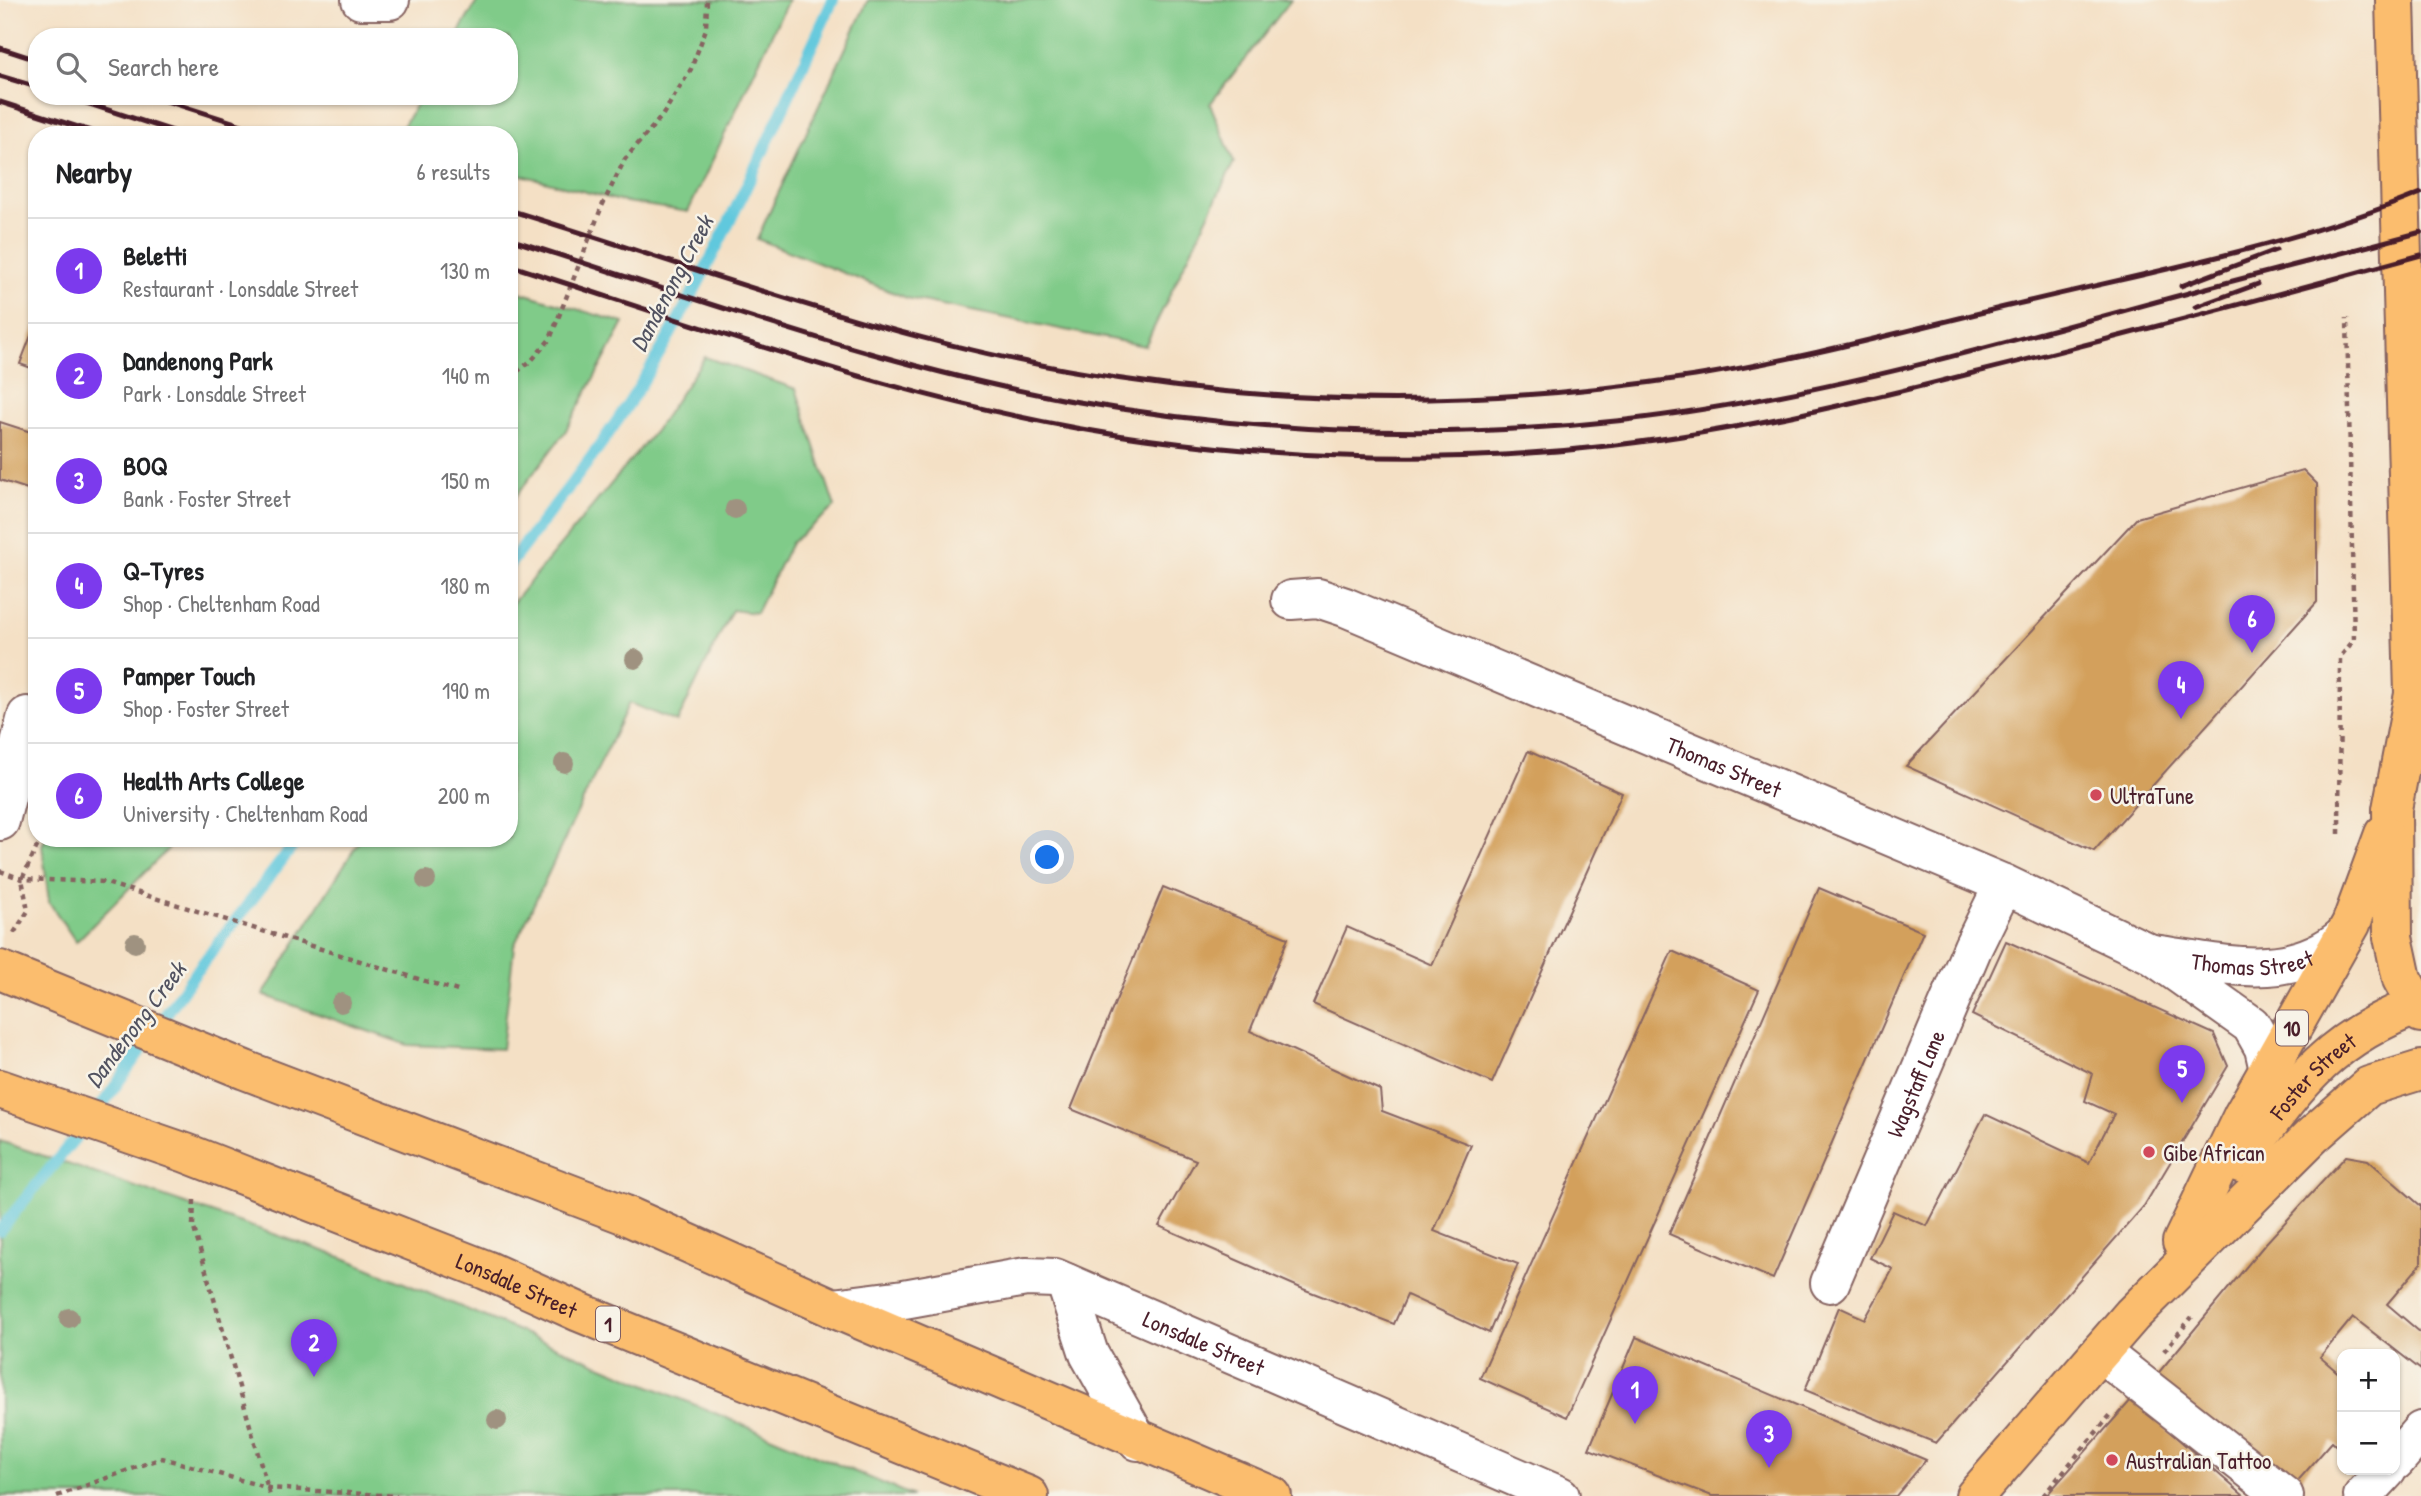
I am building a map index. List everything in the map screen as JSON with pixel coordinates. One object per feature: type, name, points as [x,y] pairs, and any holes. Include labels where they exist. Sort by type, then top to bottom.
[{"type":"main road","name":"10","points":[[2182,1242],[2243,1115],[2344,936],[2364,894],[2392,809],[2417,704],[2395,0]]},
{"type":"main road","name":"10","points":[[2392,809],[2395,957],[2419,1008]]},
{"type":"main road","points":[[11,964],[245,1070],[624,1214],[1138,1441],[1272,1496]]},
{"type":"main road","name":"Foster Street","points":[[2132,1315],[2182,1242],[2309,1071],[2343,1042],[2419,1008]]},
{"type":"main road","name":"Foster Street","points":[[1989,1492],[2132,1315],[2344,1107],[2374,1084],[2421,1070]]},
{"type":"main road","name":"Lonsdale Street","points":[[4,1090],[186,1153],[486,1270],[579,1312],[1029,1496]]},
{"type":"street","points":[[361,0],[390,0]]},
{"type":"street","name":"Thomas Street","points":[[1291,600],[1318,598],[1345,607],[2004,884],[2151,954],[2251,1025],[2264,1048],[2269,1070]]},
{"type":"street","points":[[0,756],[28,713]]},
{"type":"street","points":[[0,821],[28,721]]},
{"type":"street","name":"Wagstaff Lane","points":[[1829,1283],[1973,947],[2004,884]]},
{"type":"street","name":"Thomas Street","points":[[2151,954],[2281,967],[2316,956],[2344,936]]},
{"type":"street","name":"Lonsdale Street","points":[[833,1308],[895,1301],[1026,1277],[1048,1277],[1560,1496]]},
{"type":"street","points":[[1066,1283],[1089,1354],[1138,1441]]},
{"type":"street","points":[[2100,1352],[2284,1496]]},
{"type":"street","points":[[2400,1455],[2421,1431]]},
{"type":"street","points":[[2363,1496],[2382,1475]]},
{"type":"path","points":[[518,371],[532,360],[550,339],[601,206],[625,159],[662,116],[691,69],[706,29],[707,0]]},
{"type":"path","points":[[2339,846],[2340,657],[2354,640],[2347,318]]},
{"type":"path","points":[[11,964],[28,911],[22,879],[37,847]]},
{"type":"path","points":[[0,871],[22,879],[103,882],[461,992]]},
{"type":"path","points":[[194,1197],[193,1225],[270,1496]]},
{"type":"path","points":[[57,1496],[162,1458],[269,1488],[397,1496]]},
{"type":"green space","points":[[478,0],[788,0],[688,212],[620,201],[518,174],[518,126],[403,126],[416,105],[518,105],[518,28],[461,28]]},
{"type":"green space","points":[[868,0],[1291,0],[1210,104],[1234,162],[1145,346],[907,298],[757,239]]},
{"type":"green space","points":[[518,292],[624,323],[565,432],[518,493]]},
{"type":"green space","points":[[705,357],[796,389],[835,507],[791,543],[756,613],[732,610],[677,722],[629,703],[514,946],[502,1049],[408,1045],[263,995],[355,847],[518,847],[518,596],[655,431]]},
{"type":"green space","points":[[42,847],[170,847],[76,942],[49,902]]},
{"type":"green space","points":[[0,1141],[344,1258],[913,1496],[0,1496]]},
{"type":"building","points":[[28,343],[28,367],[20,364]]},
{"type":"building","points":[[0,422],[28,431],[28,489],[0,480]]},
{"type":"building","points":[[2303,470],[2317,484],[2317,602],[2094,851],[1906,766],[2137,518]]},
{"type":"building","points":[[1528,751],[1622,793],[1492,1083],[1313,1004],[1347,927],[1432,965]]},
{"type":"building","points":[[1163,887],[1288,938],[1250,1031],[1380,1090],[1382,1111],[1471,1145],[1434,1231],[1518,1264],[1489,1333],[1407,1295],[1394,1324],[1303,1289],[1159,1226],[1196,1160],[1071,1109]]},
{"type":"building","points":[[1819,888],[1923,932],[1773,1279],[1669,1234]]},
{"type":"building","points":[[2006,941],[2214,1034],[2228,1066],[2144,1206],[1936,1443],[1805,1390],[1839,1307],[1865,1319],[1893,1269],[1870,1258],[1893,1211],[1927,1226],[1985,1114],[2089,1163],[2114,1114],[2085,1101],[2093,1074],[1972,1015]]},
{"type":"building","points":[[1672,951],[1759,990],[1567,1417],[1480,1378]]},
{"type":"building","points":[[2346,1156],[2368,1160],[2421,1206],[2421,1264],[2387,1304],[2421,1333],[2421,1370],[2400,1354],[2400,1349],[2394,1349],[2353,1317],[2320,1357],[2337,1372],[2337,1446],[2332,1442],[2287,1493],[2155,1377],[2266,1243]]},
{"type":"building","points":[[1636,1337],[1926,1460],[1896,1496],[1712,1496],[1589,1449]]},
{"type":"building","points":[[2132,1399],[2244,1496],[2046,1496]]},
{"type":"waterway","name":"Dandenong Creek","points":[[518,553],[608,434],[666,342],[741,197],[833,0]]},
{"type":"waterway","name":"Dandenong Creek","points":[[0,1230],[102,1105],[193,976],[292,847]]},
{"type":"railway","points":[[0,48],[28,57]]},
{"type":"railway","points":[[0,76],[28,84]]},
{"type":"railway","points":[[0,102],[75,126]]},
{"type":"railway","points":[[93,105],[157,126]]},
{"type":"railway","points":[[179,105],[245,126]]},
{"type":"railway","points":[[518,213],[786,299],[926,339],[997,356],[1068,370],[1224,391],[1382,399],[1539,394],[1695,376],[1775,361],[2271,243],[2372,212],[2421,193]]},
{"type":"railway","points":[[518,242],[855,349],[996,385],[1067,400],[1206,420],[1416,432],[1556,427],[1626,420],[1769,398],[1982,349],[2421,232]]},
{"type":"railway","points":[[2181,286],[2276,250]]},
{"type":"railway","points":[[518,268],[903,389],[1064,426],[1145,439],[1262,451],[1440,457],[1616,445],[1796,415],[2085,345],[2421,255]]},
{"type":"railway","points":[[2195,307],[2258,284]]},
{"type":"place","name":"Health Arts College","points":[[2252,653]]},
{"type":"place","name":"Q-Tyres","points":[[2181,719]]},
{"type":"place","name":"UltraTune","points":[[2096,795]]},
{"type":"place","name":"Pamper Touch","points":[[2182,1103]]},
{"type":"place","name":"Gibe African","points":[[2149,1152]]},
{"type":"place","name":"Dandenong Park","points":[[314,1377]]},
{"type":"place","name":"Beletti","points":[[1635,1424]]},
{"type":"place","name":"Australian Tattoo","points":[[2112,1460]]},
{"type":"place","name":"BOQ","points":[[1769,1468]]}]
